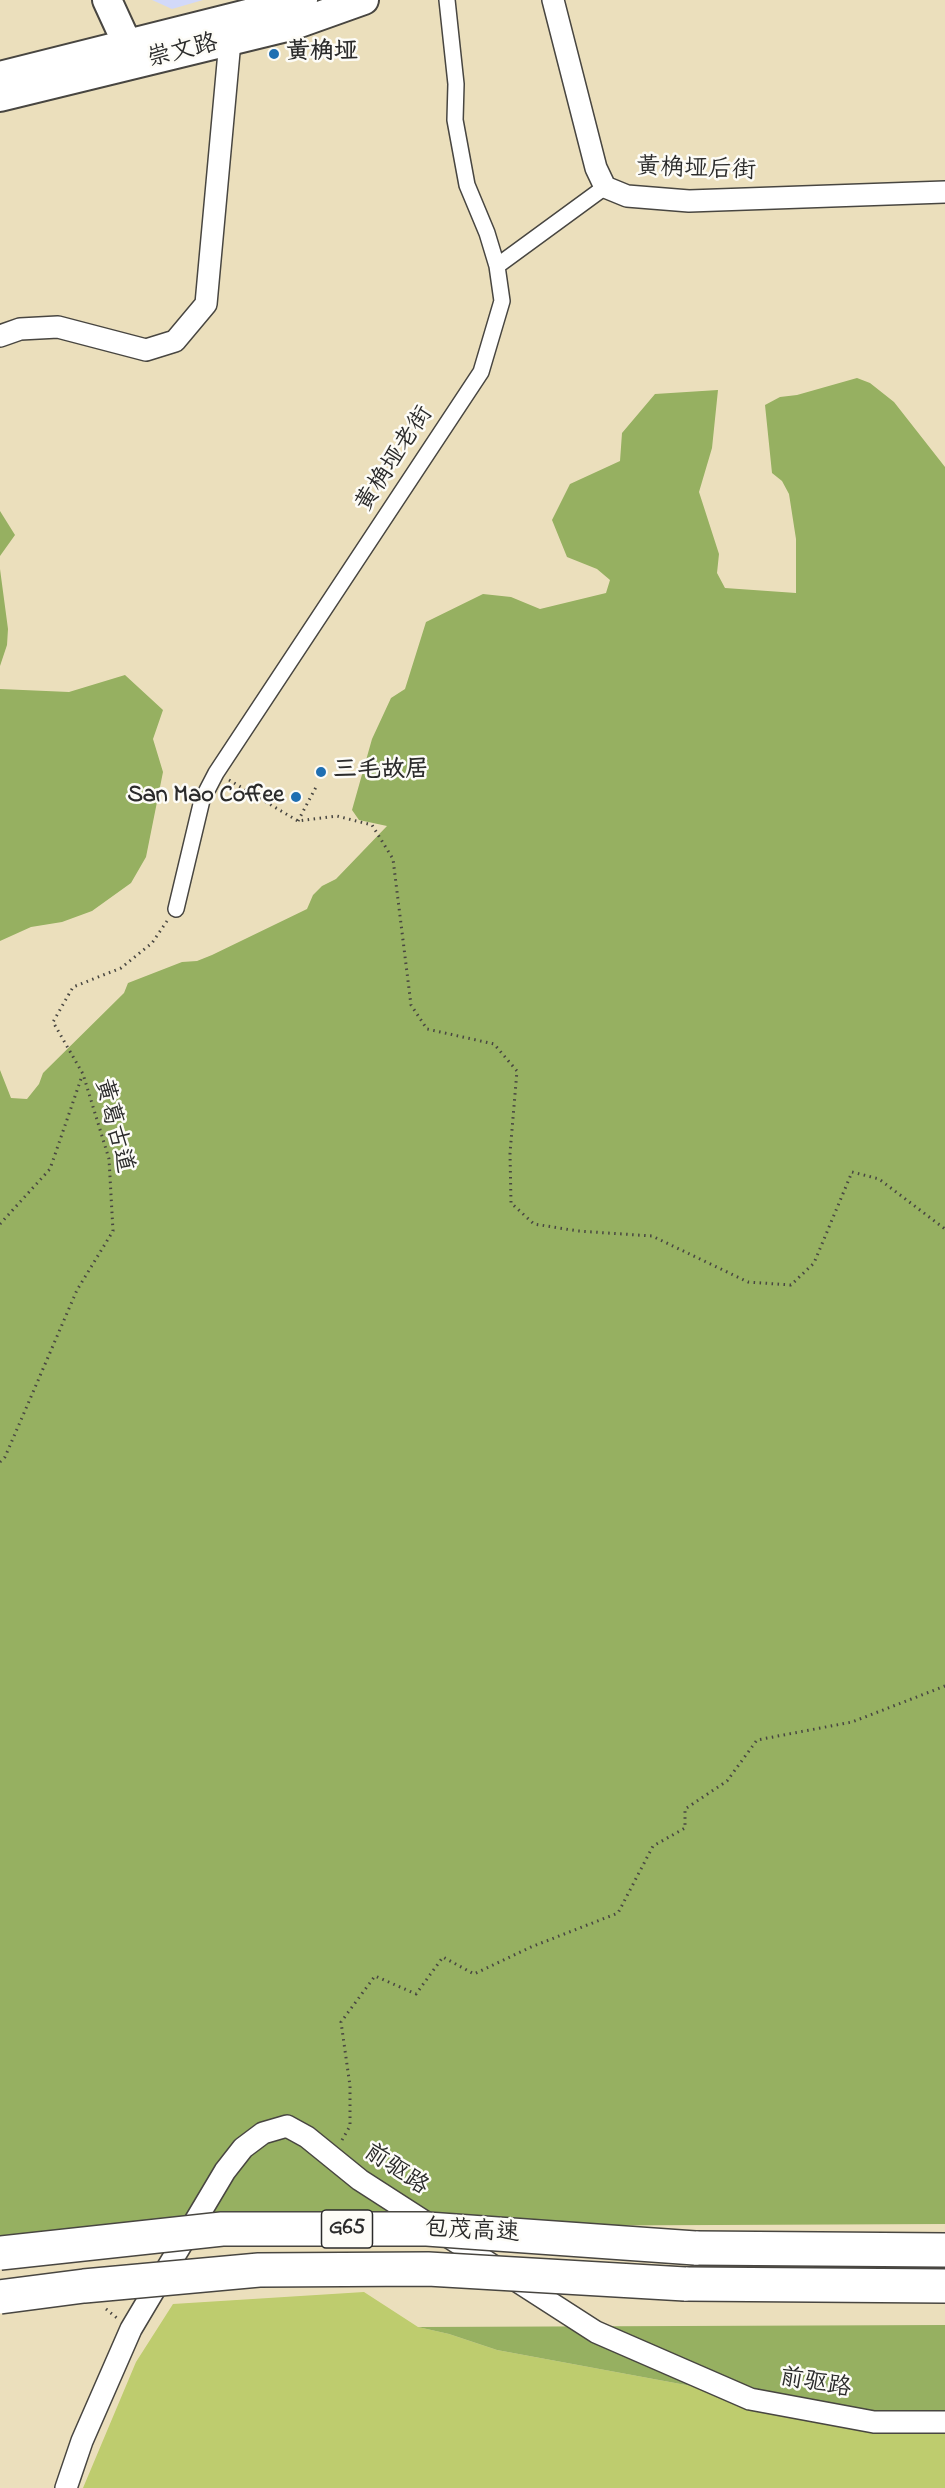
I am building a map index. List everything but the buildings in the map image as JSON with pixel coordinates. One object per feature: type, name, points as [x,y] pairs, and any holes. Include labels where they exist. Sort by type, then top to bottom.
[{"type":"highway","name":"包茂高速","points":[[0,2253],[222,2229],[427,2229],[695,2248],[945,2250]]},
{"type":"highway","name":"包茂高速","points":[[0,2297],[84,2286],[259,2270],[428,2269],[685,2284],[945,2286]]},
{"type":"main road","points":[[107,0],[132,55]]},
{"type":"main road","name":"崇文路","points":[[0,97],[303,0]]},
{"type":"main road","name":"崇文路","points":[[0,76],[230,41],[291,26],[364,0]]},
{"type":"street","name":"黄桷垭老街","points":[[176,909],[202,801],[216,773],[481,372],[502,301],[497,267],[487,233],[467,185],[456,120],[456,84],[447,0]]},
{"type":"street","name":"黄桷垭后街","points":[[554,0],[596,168],[604,187],[627,196],[689,201],[945,192]]},
{"type":"street","points":[[0,336],[20,329],[57,327],[146,350],[175,340],[206,304],[230,41]]},
{"type":"street","points":[[497,267],[604,187]]},
{"type":"street","name":"前驱路","points":[[66,2488],[82,2441],[130,2329],[225,2171],[243,2148],[263,2133],[287,2126],[307,2137],[360,2180],[596,2332],[750,2399],[874,2422],[945,2422]]},
{"type":"path","points":[[216,773],[298,821],[336,816],[372,825],[393,859],[411,1005],[427,1029],[494,1044],[517,1071],[510,1153],[511,1203],[534,1224],[578,1231],[652,1236],[748,1282],[791,1285],[814,1263],[852,1172],[879,1179],[945,1229]]},
{"type":"path","points":[[298,821],[316,788]]},
{"type":"path","name":"黄葛古道","points":[[0,1462],[5,1457],[77,1290],[113,1231],[109,1159],[83,1074],[53,1022],[73,987],[121,968],[152,943],[176,909]]},
{"type":"path","points":[[0,1224],[50,1169],[83,1074]]},
{"type":"path","points":[[332,2157],[350,2126],[350,2085],[341,2022],[375,1976],[416,1994],[443,1958],[474,1974],[531,1947],[618,1913],[653,1846],[685,1827],[685,1809],[727,1781],[757,1740],[852,1722],[945,1686]]},
{"type":"shaded area","points":[[152,0],[203,0],[172,9]]},
{"type":"green space","points":[[857,378],[870,383],[894,402],[945,467],[945,2224],[256,2227],[0,2251],[0,1070],[11,1098],[27,1099],[39,1084],[43,1073],[124,993],[128,983],[182,962],[197,961],[212,955],[307,909],[313,895],[322,886],[336,879],[387,826],[359,820],[352,810],[372,739],[391,698],[405,689],[426,622],[483,594],[511,597],[540,609],[606,593],[610,580],[597,569],[567,557],[552,520],[570,484],[620,461],[622,433],[655,394],[718,390],[712,448],[699,492],[719,554],[717,573],[725,588],[796,593],[796,539],[789,494],[782,481],[772,473],[765,405],[780,397],[797,395]]},
{"type":"green space","points":[[0,511],[15,535],[0,556]]},
{"type":"green space","points":[[0,569],[8,629],[7,645],[0,666]]},
{"type":"green space","points":[[125,675],[163,710],[153,739],[163,772],[146,857],[131,883],[92,911],[62,922],[31,927],[0,941],[0,689],[69,692]]},
{"type":"green space","points":[[364,2292],[418,2327],[449,2334],[497,2350],[945,2433],[945,2488],[83,2488],[136,2362],[173,2304]]},
{"type":"green space","points":[[945,2325],[945,2433],[497,2350],[449,2334],[418,2327]]},
{"type":"place","name":"黄桷垭","points":[[274,54]]},
{"type":"place","name":"三毛故居","points":[[321,772]]},
{"type":"place","name":"San Mao Coffee","points":[[296,797]]}]
